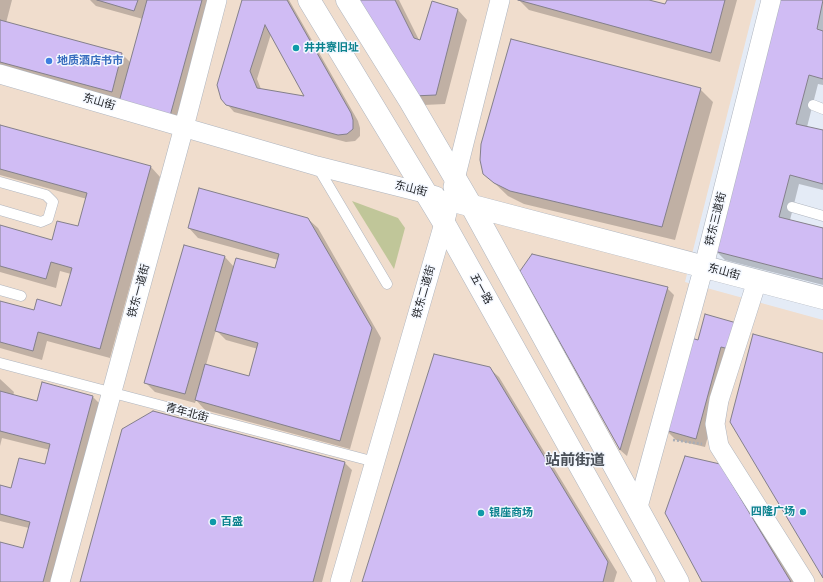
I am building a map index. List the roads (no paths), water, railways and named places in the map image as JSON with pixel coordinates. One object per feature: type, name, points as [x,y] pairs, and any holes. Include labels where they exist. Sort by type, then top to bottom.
[{"type":"main road","name":"五一路","points":[[309,0],[444,223],[646,582]]},
{"type":"main road","points":[[347,0],[455,177],[678,582]]},
{"type":"main road","name":"东山街","points":[[450,200],[823,298]]},
{"type":"street","name":"铁东一道街","points":[[60,582],[184,127],[216,0]]},
{"type":"street","name":"铁东二道街","points":[[340,582],[444,223],[500,0]]},
{"type":"street","name":"铁东三道街","points":[[638,507],[704,266],[771,0]]},
{"type":"street","name":"东山街","points":[[0,74],[317,166],[450,200]]},
{"type":"street","points":[[757,281],[719,400],[715,424],[719,446],[805,582]]},
{"type":"lane","points":[[317,166],[387,284]]},
{"type":"lane","points":[[0,182],[46,194],[53,202],[48,220],[40,222],[0,210]]},
{"type":"lane","points":[[792,208],[823,216]]},
{"type":"lane","points":[[0,290],[21,296]]},
{"type":"lane","name":"青年北街","points":[[0,363],[375,462]]},
{"type":"place","name":"井井寮旧址","points":[[296,48]]},
{"type":"place","name":"地质酒店书市","points":[[49,61]]},
{"type":"place","name":"四隆广场","points":[[803,512]]},
{"type":"place","name":"银座商场","points":[[481,513]]},
{"type":"place","name":"百盛","points":[[213,522]]},
{"type":"district","name":"站前街道","points":[[575,461]]}]
